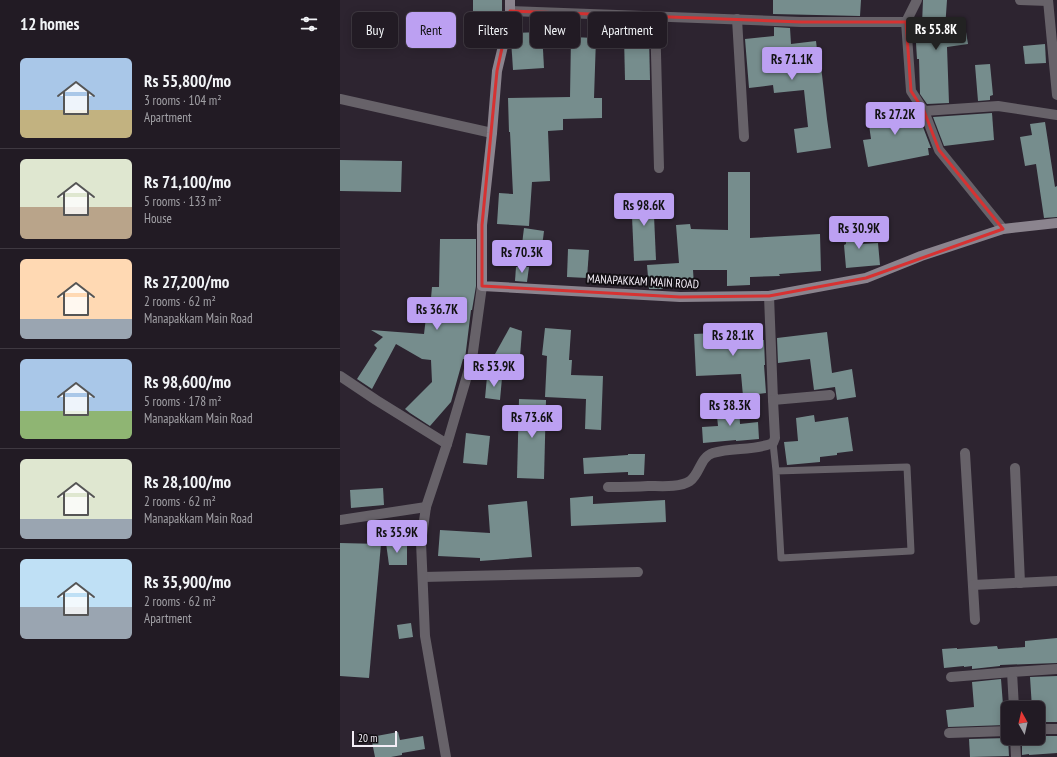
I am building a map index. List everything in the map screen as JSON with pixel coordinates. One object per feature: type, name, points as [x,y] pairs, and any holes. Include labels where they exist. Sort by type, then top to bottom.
[{"type":"main road","points":[[482,286],[482,225],[492,133],[496,71],[509,21],[510,0]]},
{"type":"main road","name":"MANAPAKKAM MAIN ROAD","points":[[482,286],[680,297],[769,296],[866,278],[921,256],[1003,229],[1057,223]]},
{"type":"street","points":[[917,0],[906,22],[911,90],[924,111],[939,150],[1003,229]]},
{"type":"street","points":[[1020,0],[1048,1],[1057,95]]},
{"type":"street","points":[[510,11],[588,14]]},
{"type":"street","points":[[667,16],[801,22],[906,22]]},
{"type":"street","points":[[736,19],[744,137]]},
{"type":"street","points":[[657,48],[659,168]]},
{"type":"street","points":[[341,100],[492,133]]},
{"type":"street","points":[[924,111],[998,106],[1057,115]]},
{"type":"street","points":[[446,757],[425,636],[421,542],[426,507],[447,444],[472,359],[482,286]]},
{"type":"street","points":[[608,488],[674,486],[689,482],[693,478],[703,460],[710,454],[721,451],[765,446],[773,443],[775,438],[769,296]]},
{"type":"street","points":[[340,376],[447,444]]},
{"type":"street","points":[[773,400],[830,395]]},
{"type":"street","points":[[965,453],[975,620]]},
{"type":"street","points":[[1015,468],[1020,583]]},
{"type":"street","points":[[340,520],[426,507]]},
{"type":"street","points":[[423,577],[638,572]]},
{"type":"street","points":[[973,585],[1057,581]]},
{"type":"street","points":[[951,677],[1057,669]]},
{"type":"street","points":[[1012,672],[1014,701]]},
{"type":"street","points":[[1045,730],[1057,729]]},
{"type":"street","points":[[949,733],[1001,731]]},
{"type":"street","points":[[1015,745],[1016,757]]},
{"type":"lane","points":[[773,443],[781,558],[911,551],[907,467],[776,471]]},
{"type":"highlighted area","points":[[510,11],[801,22],[906,22],[911,91],[924,111],[939,150],[1003,229],[866,278],[769,296],[680,297],[482,286],[482,225],[497,71]]},
{"type":"building","points":[[473,0],[502,0],[502,12],[473,12]]},
{"type":"building","points":[[773,0],[861,0],[860,16],[773,14]]},
{"type":"building","points":[[923,0],[947,0],[945,29],[965,26],[968,44],[947,47],[949,103],[927,104],[920,94],[919,59],[917,59],[915,25],[922,24]]},
{"type":"building","points":[[774,27],[790,28],[791,44],[816,41],[819,66],[821,66],[831,148],[797,153],[794,129],[808,127],[804,90],[774,93],[773,85],[749,88],[745,39],[774,36]]},
{"type":"building","points":[[530,32],[530,48],[543,48],[544,68],[513,70],[512,48],[522,48],[522,33]]},
{"type":"building","points":[[580,37],[588,38],[588,48],[596,48],[594,98],[602,98],[602,118],[563,119],[563,130],[548,131],[550,181],[532,182],[529,226],[497,224],[499,193],[513,194],[508,98],[570,97],[571,48],[580,48]]},
{"type":"building","points":[[1045,44],[1046,63],[1025,64],[1023,46]]},
{"type":"building","points":[[624,48],[649,48],[650,80],[625,80]]},
{"type":"building","points":[[990,64],[993,95],[990,96],[990,100],[978,101],[975,65]]},
{"type":"building","points":[[912,105],[918,114],[931,148],[928,148],[929,155],[868,167],[863,140],[871,139],[867,111]]},
{"type":"building","points":[[992,113],[994,140],[944,146],[933,117]]},
{"type":"building","points":[[1045,122],[1055,187],[1057,186],[1057,217],[1044,218],[1036,164],[1025,166],[1020,137],[1032,135],[1030,124]]},
{"type":"building","points":[[340,160],[402,161],[401,192],[340,191]]},
{"type":"building","points":[[728,172],[750,172],[750,238],[820,234],[821,271],[779,274],[780,276],[750,277],[750,285],[727,286],[727,270],[693,270],[694,285],[663,287],[663,289],[649,289],[647,265],[679,263],[676,225],[690,224],[691,229],[728,230]]},
{"type":"building","points":[[653,193],[656,260],[634,261],[631,194]]},
{"type":"building","points":[[845,223],[858,223],[860,244],[878,243],[880,265],[846,268],[844,245],[846,244]]},
{"type":"building","points":[[524,228],[544,231],[540,262],[520,261]]},
{"type":"building","points":[[440,239],[476,239],[476,286],[471,310],[465,359],[463,359],[451,402],[430,426],[405,409],[432,382],[431,360],[422,359],[396,344],[372,389],[357,379],[377,348],[374,345],[383,337],[371,330],[424,334],[427,309],[430,309],[432,287],[439,287]]},
{"type":"building","points":[[568,249],[589,250],[587,278],[567,277]]},
{"type":"building","points":[[516,267],[529,267],[527,282],[515,281]]},
{"type":"building","points":[[510,327],[522,331],[520,356],[495,354]]},
{"type":"building","points":[[761,327],[764,340],[766,393],[743,396],[741,374],[696,376],[694,334],[738,332],[738,330]]},
{"type":"building","points":[[545,328],[571,330],[569,360],[572,360],[571,375],[603,376],[601,430],[585,429],[586,399],[545,397],[547,356],[542,355]]},
{"type":"building","points":[[827,332],[832,373],[852,369],[856,397],[837,400],[835,387],[814,390],[810,359],[778,363],[777,338]]},
{"type":"building","points":[[487,377],[502,378],[500,400],[485,398]]},
{"type":"building","points":[[519,399],[546,400],[544,479],[517,478]]},
{"type":"building","points":[[739,405],[740,424],[758,422],[759,439],[703,443],[702,427],[718,426],[716,407]]},
{"type":"building","points":[[814,415],[815,422],[848,417],[853,451],[820,457],[820,462],[787,465],[784,442],[798,441],[796,418]]},
{"type":"building","points":[[466,433],[490,436],[487,465],[463,463]]},
{"type":"building","points":[[645,454],[644,475],[628,475],[628,472],[584,474],[583,458]]},
{"type":"building","points":[[383,488],[384,505],[351,508],[350,490]]},
{"type":"building","points":[[593,496],[593,504],[665,500],[666,522],[571,526],[570,498]]},
{"type":"building","points":[[527,501],[532,557],[480,561],[480,558],[438,556],[440,530],[490,533],[488,505]]},
{"type":"building","points":[[340,543],[381,544],[369,678],[340,676]]},
{"type":"building","points":[[386,543],[407,543],[407,565],[389,565]]},
{"type":"building","points":[[411,623],[413,637],[399,639],[397,625]]},
{"type":"building","points":[[1057,638],[1057,663],[1000,665],[972,669],[972,666],[944,668],[942,649],[997,646],[998,649],[1025,647],[1025,641]]},
{"type":"building","points":[[1057,676],[1057,722],[1045,722],[1045,701],[1032,701],[1030,677]]},
{"type":"building","points":[[1001,679],[1003,701],[1001,701],[1001,725],[948,727],[946,710],[974,707],[972,682]]},
{"type":"building","points":[[398,732],[400,740],[423,736],[425,749],[402,753],[402,755],[391,757],[375,757],[371,737]]},
{"type":"building","points":[[1045,736],[1057,736],[1057,753],[1022,755],[1022,745],[1045,745]]},
{"type":"building","points":[[1001,738],[1001,745],[1008,745],[1009,756],[970,757],[969,739]]}]
